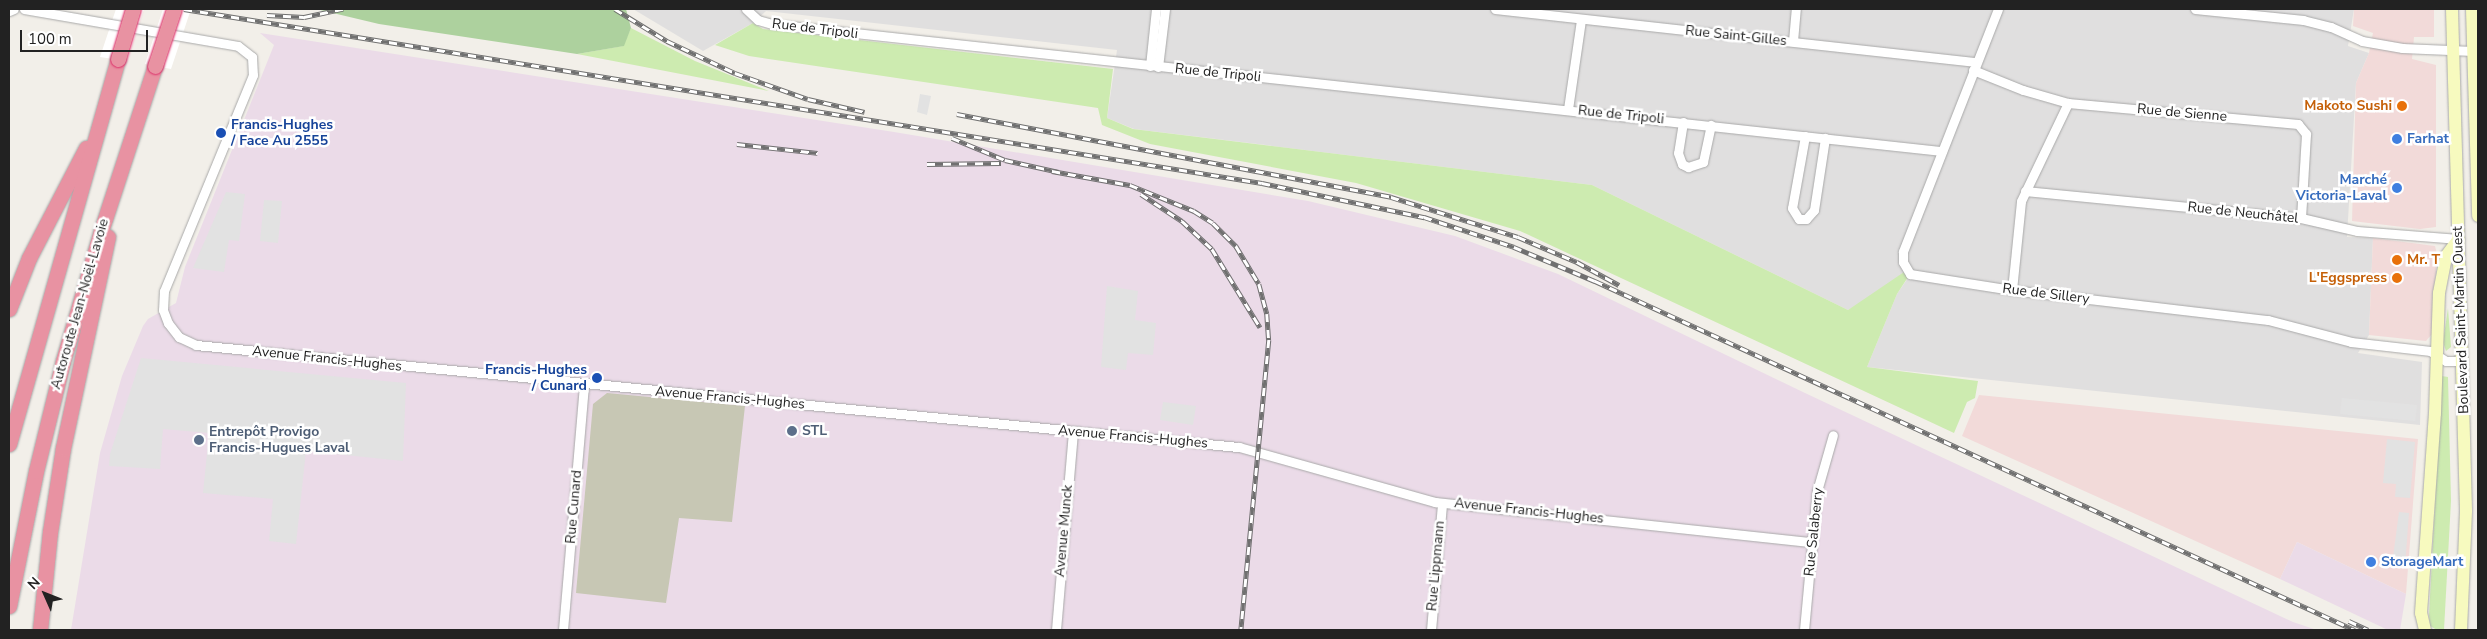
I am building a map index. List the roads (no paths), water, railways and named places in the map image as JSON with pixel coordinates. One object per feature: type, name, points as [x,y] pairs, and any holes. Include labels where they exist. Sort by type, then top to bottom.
[{"type":"highway","points":[[9,444],[50,291],[134,9]]},
{"type":"highway","name":"Autoroute Jean-Noël-Lavoie","points":[[9,606],[59,378],[126,153],[174,9]]},
{"type":"highway","points":[[9,309],[29,258],[102,116]]},
{"type":"highway","points":[[40,630],[42,600],[64,440],[126,153]]},
{"type":"highway","points":[[42,600],[44,630]]},
{"type":"main road","name":"Boulevard Saint-Martin Ouest","points":[[2452,9],[2466,529],[2461,630]]},
{"type":"main road","name":"Boulevard Saint-Martin Ouest","points":[[2472,9],[2478,216]]},
{"type":"main road","points":[[2425,630],[2421,613],[2442,275],[2446,256],[2459,239]]},
{"type":"street","points":[[9,11],[14,9]]},
{"type":"street","name":"Avenue Francis-Hughes","points":[[24,9],[238,46],[252,57],[253,75],[164,291],[166,318],[183,339],[212,347],[1255,450],[1442,503],[1812,542]]},
{"type":"street","name":"Rue de Tripoli","points":[[746,9],[754,17],[772,24],[1154,67],[1942,151]]},
{"type":"street","points":[[1154,67],[1156,9]]},
{"type":"street","points":[[1154,67],[1165,9]]},
{"type":"street","name":"Rue Saint-Gilles","points":[[1496,9],[1581,20],[1793,41],[1975,66]]},
{"type":"street","points":[[1793,41],[1796,9]]},
{"type":"street","name":"Rue de Sillery","points":[[1998,9],[1903,252],[1906,270],[1917,277],[2268,320],[2351,342],[2426,350],[2446,361],[2462,361]]},
{"type":"street","points":[[2195,9],[2303,20],[2330,27],[2362,41],[2454,51],[2473,51]]},
{"type":"street","points":[[1568,110],[1581,20]]},
{"type":"street","name":"Rue de Sienne","points":[[1975,66],[2023,90],[2068,103],[2298,124],[2306,134],[2301,218]]},
{"type":"street","points":[[2012,290],[2021,201],[2068,103]]},
{"type":"street","name":"Rue de Tripoli","points":[[1683,122],[1678,154],[1682,164],[1688,167],[1703,162],[1711,126]]},
{"type":"street","points":[[1805,136],[1792,208],[1799,219],[1806,219],[1814,210],[1825,138]]},
{"type":"street","name":"Rue de Neuchâtel","points":[[2025,191],[2301,218],[2357,231],[2459,239]]},
{"type":"street","name":"Rue Cunard","points":[[563,630],[584,384]]},
{"type":"street","name":"Avenue Munck","points":[[1056,630],[1073,431]]},
{"type":"street","name":"Rue Salaberry","points":[[1804,630],[1817,491],[1833,435]]},
{"type":"street","name":"Rue Lippmann","points":[[1431,630],[1442,503]]},
{"type":"railway","points":[[184,9],[1262,183],[1424,217],[1514,247],[1595,281],[2355,630]]},
{"type":"railway","points":[[267,15],[304,17],[343,9]]},
{"type":"railway","points":[[615,9],[667,41],[735,73],[808,99],[865,112]]},
{"type":"railway","points":[[957,114],[1391,197],[1518,237],[1577,262],[1619,285]]},
{"type":"railway","points":[[952,138],[1005,160],[1059,172]]},
{"type":"railway","points":[[737,144],[818,153]]},
{"type":"railway","points":[[927,164],[1001,163]]},
{"type":"railway","points":[[1052,171],[1130,185],[1194,211],[1213,223],[1236,246],[1259,284],[1267,314],[1269,340],[1241,630]]},
{"type":"railway","points":[[1141,194],[1182,221],[1212,249],[1260,327]]},
{"type":"railway","points":[[2349,621],[2368,630]]},
{"type":"place","name":"Makoto Sushi","points":[[2402,106]]},
{"type":"place","name":"Francis-Hughes / Face Au 2555","points":[[221,133]]},
{"type":"place","name":"Farhat","points":[[2397,139]]},
{"type":"place","name":"Marché Victoria-Laval","points":[[2397,188]]},
{"type":"place","name":"Mr. T","points":[[2397,260]]},
{"type":"place","name":"L'Eggspress","points":[[2397,278]]},
{"type":"place","name":"Francis-Hughes / Cunard","points":[[597,378]]},
{"type":"place","name":"STL","points":[[792,431]]},
{"type":"place","name":"Entrepôt Provigo Francis-Hugues Laval","points":[[199,440]]},
{"type":"place","name":"StorageMart","points":[[2371,562]]}]
